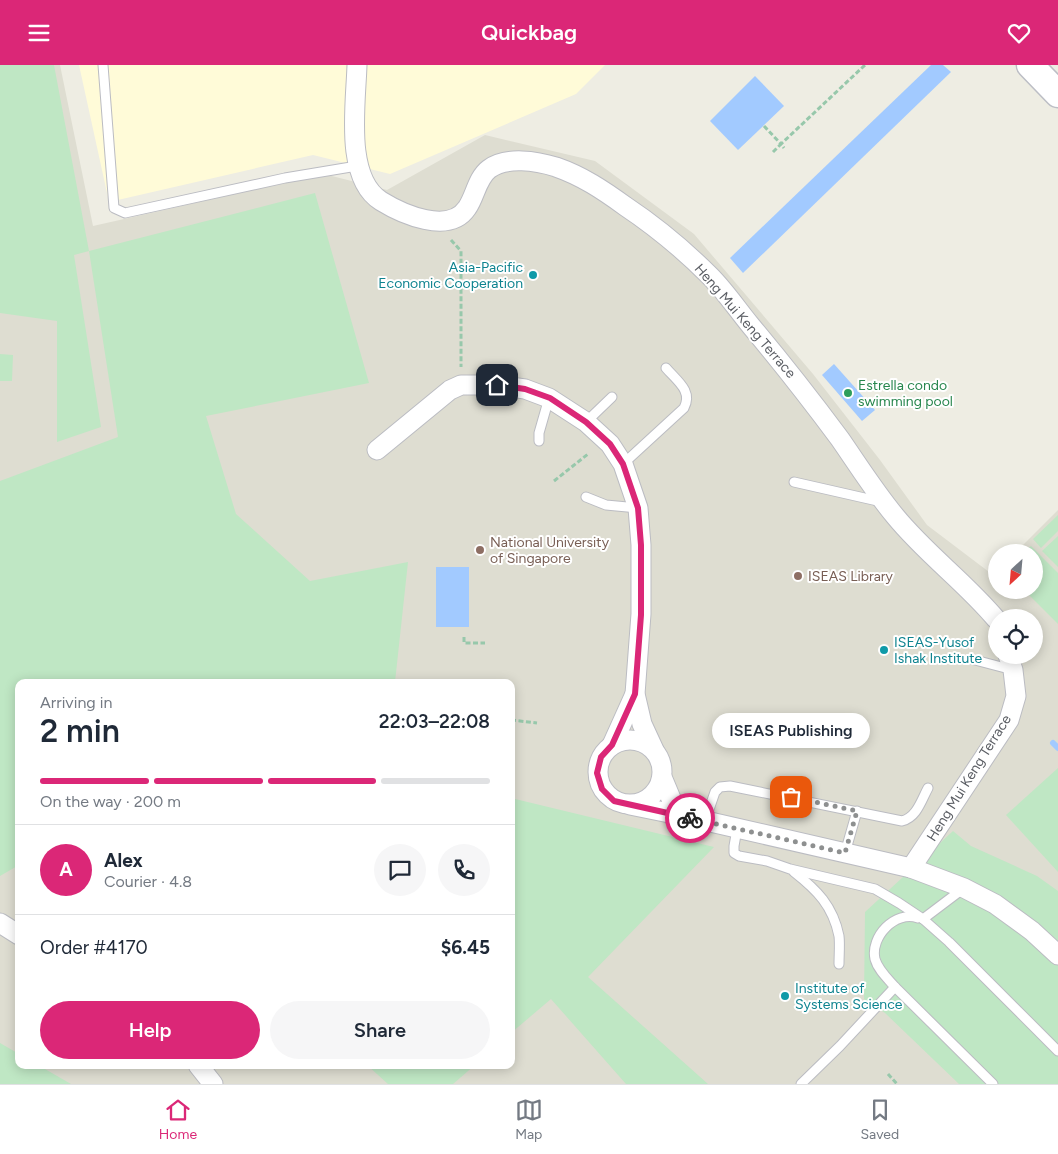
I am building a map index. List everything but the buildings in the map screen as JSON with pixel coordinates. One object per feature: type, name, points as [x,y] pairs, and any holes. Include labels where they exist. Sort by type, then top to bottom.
[{"type":"main road","points":[[1030,65],[1058,94]]},
{"type":"street","name":"Heng Mui Keng Terrace","points":[[358,65],[355,125],[357,166],[362,178],[375,197],[416,218],[448,221],[458,217],[467,209],[484,173],[490,168],[504,163],[525,161],[553,166],[578,175],[601,189],[652,224],[710,276],[797,381],[897,519],[937,561],[988,609]]},
{"type":"street","points":[[377,450],[450,390],[461,385],[497,385],[525,389],[550,398],[586,422],[610,444],[623,464],[638,508],[641,545],[641,615],[635,694],[642,724],[654,750],[660,758],[662,768],[662,777],[657,791],[645,801],[630,805]]},
{"type":"street","name":"Heng Mui Keng Terrace","points":[[911,868],[1009,720],[1016,697],[1011,664]]},
{"type":"street","points":[[635,694],[612,745],[601,757],[597,773],[602,789],[614,801],[911,868],[964,889],[995,904],[1032,931],[1058,955]]},
{"type":"street","points":[[612,745],[626,740],[641,741],[654,750]]},
{"type":"street","points":[[662,777],[672,801],[684,816]]},
{"type":"street","points":[[0,923],[15,932]]},
{"type":"street","points":[[201,1069],[213,1084]]},
{"type":"lane","points":[[104,65],[114,208],[119,211],[125,213],[285,178],[357,166]]},
{"type":"lane","points":[[623,464],[684,407],[688,401],[688,393],[666,368]]},
{"type":"lane","points":[[586,422],[612,397]]},
{"type":"lane","points":[[539,441],[539,433],[550,398]]},
{"type":"lane","points":[[794,482],[885,503]]},
{"type":"lane","points":[[586,497],[606,505],[638,508]]},
{"type":"lane","points":[[970,659],[988,660]]},
{"type":"lane","points":[[705,821],[715,793],[720,787],[730,786],[902,821],[914,815],[928,788]]},
{"type":"lane","points":[[845,853],[857,811]]},
{"type":"lane","points":[[737,829],[734,853],[739,856],[767,861],[790,869],[875,889],[923,919],[949,942],[1058,1051]]},
{"type":"lane","points":[[790,869],[814,887],[830,910],[839,936],[839,964]]},
{"type":"lane","points":[[923,919],[964,889]]},
{"type":"lane","points":[[923,919],[911,915],[901,917],[887,925],[878,938],[875,958],[882,972],[895,987],[993,1084]]},
{"type":"lane","points":[[801,1084],[840,1046],[895,987]]},
{"type":"path","points":[[773,152],[864,65]]},
{"type":"path","points":[[764,126],[784,148]]},
{"type":"path","points":[[434,221],[461,251],[461,385]]},
{"type":"path","points":[[554,481],[588,454]]},
{"type":"path","points":[[464,637],[464,643],[485,643]]},
{"type":"path","points":[[515,720],[537,723]]},
{"type":"path","points":[[888,1074],[897,1084]]},
{"type":"shaded area","name":"National University of Singapore","points":[[0,65],[60,65],[93,226],[324,174],[387,190],[485,135],[595,161],[694,234],[813,374],[880,460],[927,525],[988,571],[988,599],[1043,599],[1043,544],[1024,544],[1058,510],[1058,1084],[0,1084]]},
{"type":"shaded area","points":[[79,65],[605,65],[576,94],[390,174],[313,155],[109,202]]},
{"type":"green space","points":[[0,65],[54,65],[89,251],[74,255],[101,427],[57,442],[57,321],[0,313]]},
{"type":"green space","points":[[315,193],[369,383],[206,416],[236,514],[310,581],[408,562],[395,679],[15,679],[15,867],[0,876],[0,481],[118,437],[89,251]]},
{"type":"green space","points":[[0,354],[13,355],[12,381],[0,381]]},
{"type":"green space","points":[[1058,515],[1058,531],[1043,546],[1043,544],[1037,544],[1033,539]]},
{"type":"green space","points":[[1058,536],[1058,567],[1043,552]]},
{"type":"green space","points":[[1043,558],[1058,573],[1058,624],[1033,599],[1043,599]]},
{"type":"green space","points":[[1058,768],[1058,872],[1006,815]]},
{"type":"green space","points":[[515,799],[714,847],[588,977],[708,1084],[626,1084],[551,999],[515,1030]]},
{"type":"green space","points":[[953,831],[971,846],[1037,876],[1058,891],[1058,1084],[959,1084],[885,1013],[864,999],[865,912]]},
{"type":"green space","points":[[0,1043],[15,1052],[15,1069],[45,1069],[71,1084],[0,1084]]},
{"type":"green space","points":[[371,1069],[470,1069],[453,1084],[388,1084]]},
{"type":"water","points":[[931,65],[943,65],[951,72],[743,273],[730,258]]},
{"type":"water","points":[[755,76],[784,106],[738,150],[710,121]]},
{"type":"water","name":"Estrella condo swimming pool","points":[[834,364],[875,410],[862,421],[822,375]]},
{"type":"water","points":[[436,567],[469,567],[469,627],[436,627]]},
{"type":"waterway","points":[[1053,743],[1058,748]]},
{"type":"way so far","points":[[690,818],[845,853],[857,811],[791,797]]},
{"type":"place","name":"Asia-Pacific Economic Cooperation","points":[[533,275]]},
{"type":"place","name":"Estrella condo swimming pool","points":[[848,393]]},
{"type":"place","name":"National University of Singapore","points":[[480,550]]},
{"type":"place","name":"ISEAS Library","points":[[798,576]]},
{"type":"place","name":"ISEAS-Yusof Ishak Institute","points":[[884,650]]},
{"type":"place","name":"ISEAS Publishing","points":[[791,797]]},
{"type":"place","name":"Institute of Systems Science","points":[[785,996]]},
{"type":"route","points":[[497,385],[525,389],[550,398],[586,422],[610,444],[623,464],[638,508],[641,545],[641,615],[635,694],[612,745],[601,757],[597,773],[602,789],[614,801],[690,818]]}]
